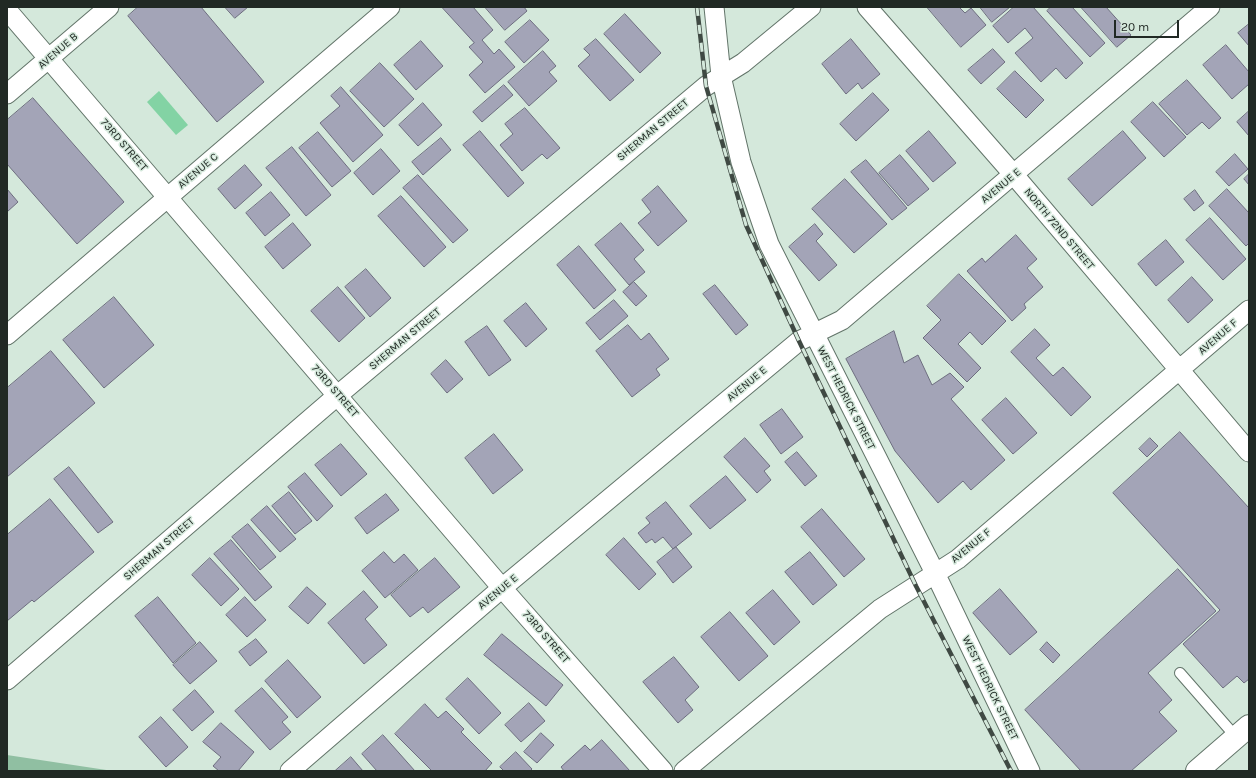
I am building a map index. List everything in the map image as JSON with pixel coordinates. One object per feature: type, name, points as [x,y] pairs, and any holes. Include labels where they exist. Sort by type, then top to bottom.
[{"type":"street","name":"AVENUE B","points":[[7,94],[108,7]]},
{"type":"street","name":"AVENUE C","points":[[7,335],[390,7]]},
{"type":"street","name":"WEST HEDRICK STREET","points":[[714,7],[721,76],[741,162],[769,244],[935,573],[1030,771]]},
{"type":"street","name":"SHERMAN STREET","points":[[7,680],[338,395],[700,91],[743,63],[811,7]]},
{"type":"street","name":"NORTH 72ND STREET","points":[[867,7],[1014,175],[1249,452]]},
{"type":"street","name":"AVENUE E","points":[[290,771],[502,588],[799,341],[842,320],[1210,7]]},
{"type":"street","name":"73RD STREET","points":[[7,10],[168,196],[502,588],[663,771]]},
{"type":"street","name":"AVENUE F","points":[[684,771],[880,609],[958,559],[1249,310]]},
{"type":"street","points":[[1197,771],[1242,732]]},
{"type":"lane","points":[[1180,673],[1242,732]]},
{"type":"shaded area","points":[[159,91],[188,125],[176,135],[147,102]]},
{"type":"shaded area","points":[[7,755],[113,771],[7,771]]},
{"type":"building","points":[[138,7],[201,7],[264,82],[217,122],[128,16]]},
{"type":"building","points":[[225,7],[248,7],[235,18]]},
{"type":"building","points":[[442,7],[473,7],[493,30],[482,40],[494,54],[499,49],[515,67],[485,93],[469,75],[483,62],[469,47],[474,43]]},
{"type":"building","points":[[485,7],[524,7],[527,11],[505,30]]},
{"type":"building","points":[[927,7],[959,7],[965,13],[971,8],[986,25],[961,47]]},
{"type":"building","points":[[980,7],[1010,7],[992,22]]},
{"type":"building","points":[[1014,7],[1033,7],[1083,63],[1066,79],[1056,68],[1041,82],[1015,53],[1033,38],[1025,28],[1008,43],[993,26]]},
{"type":"building","points":[[1051,7],[1072,7],[1105,43],[1090,57],[1047,11]]},
{"type":"building","points":[[1081,7],[1106,7],[1131,35],[1117,47]]},
{"type":"building","points":[[625,14],[661,53],[640,73],[604,34]]},
{"type":"building","points":[[530,20],[549,40],[524,63],[505,42]]},
{"type":"building","points":[[1249,24],[1249,46],[1238,33]]},
{"type":"building","points":[[596,39],[634,80],[610,101],[578,66],[590,55],[584,49]]},
{"type":"building","points":[[851,39],[880,74],[862,89],[858,83],[846,94],[822,64]]},
{"type":"building","points":[[421,41],[443,66],[416,90],[394,65]]},
{"type":"building","points":[[1226,45],[1249,72],[1249,84],[1232,99],[1203,65]]},
{"type":"building","points":[[993,49],[1005,62],[981,84],[968,70]]},
{"type":"building","points":[[543,51],[556,66],[549,72],[557,81],[529,106],[508,82]]},
{"type":"building","points":[[380,63],[414,99],[384,127],[350,91]]},
{"type":"building","points":[[1015,71],[1044,100],[1026,118],[997,89]]},
{"type":"building","points":[[1187,80],[1221,118],[1209,129],[1202,122],[1187,135],[1159,104]]},
{"type":"building","points":[[504,85],[513,95],[482,122],[473,112]]},
{"type":"building","points":[[341,87],[383,135],[353,162],[320,123],[340,106],[331,96]]},
{"type":"building","points":[[873,93],[889,110],[856,141],[840,124]]},
{"type":"building","points":[[33,98],[124,202],[77,244],[7,164],[7,120]]},
{"type":"building","points":[[1153,102],[1186,137],[1164,157],[1131,122]]},
{"type":"building","points":[[423,103],[442,125],[418,146],[399,125]]},
{"type":"building","points":[[525,108],[560,148],[547,159],[542,154],[522,171],[500,145],[513,134],[505,124]]},
{"type":"building","points":[[1249,111],[1249,136],[1237,122]]},
{"type":"building","points":[[480,131],[524,183],[508,197],[463,145]]},
{"type":"building","points":[[929,131],[956,163],[933,182],[906,151]]},
{"type":"building","points":[[1123,131],[1146,158],[1092,206],[1068,179]]},
{"type":"building","points":[[318,132],[351,171],[332,187],[299,148]]},
{"type":"building","points":[[441,138],[451,150],[423,175],[412,162]]},
{"type":"building","points":[[292,147],[331,195],[306,216],[266,168]]},
{"type":"building","points":[[381,149],[400,171],[373,195],[354,173]]},
{"type":"building","points":[[1235,154],[1248,169],[1229,186],[1216,172]]},
{"type":"building","points":[[900,155],[929,189],[908,206],[879,173]]},
{"type":"building","points":[[866,160],[907,208],[892,220],[851,172]]},
{"type":"building","points":[[245,165],[262,185],[235,209],[218,189]]},
{"type":"building","points":[[1249,174],[1249,185],[1244,179]]},
{"type":"building","points":[[418,175],[468,230],[453,243],[403,188]]},
{"type":"building","points":[[845,179],[887,224],[854,253],[812,209]]},
{"type":"building","points":[[658,186],[687,221],[658,246],[638,223],[651,212],[642,200]]},
{"type":"building","points":[[7,189],[18,202],[7,212]]},
{"type":"building","points":[[1227,189],[1249,213],[1249,243],[1246,246],[1209,206]]},
{"type":"building","points":[[1195,190],[1204,203],[1194,211],[1184,199]]},
{"type":"building","points":[[271,192],[290,215],[265,236],[246,213]]},
{"type":"building","points":[[401,196],[446,247],[424,267],[378,216]]},
{"type":"building","points":[[1210,218],[1246,259],[1223,280],[1186,240]]},
{"type":"building","points":[[293,223],[311,245],[283,269],[265,247]]},
{"type":"building","points":[[621,223],[644,250],[634,259],[645,272],[629,285],[595,245]]},
{"type":"building","points":[[815,224],[823,234],[816,241],[837,265],[819,281],[789,247]]},
{"type":"building","points":[[1016,235],[1037,259],[1027,268],[1043,287],[1024,304],[1026,308],[1012,321],[967,271],[982,258],[985,262]]},
{"type":"building","points":[[1166,240],[1184,262],[1156,286],[1138,264]]},
{"type":"building","points":[[579,246],[616,290],[594,309],[557,265]]},
{"type":"building","points":[[366,269],[391,298],[370,317],[345,287]]},
{"type":"building","points":[[959,274],[1006,321],[982,345],[970,332],[958,344],[981,368],[967,382],[923,338],[941,320],[927,306]]},
{"type":"building","points":[[1192,277],[1213,300],[1188,323],[1168,300]]},
{"type":"building","points":[[634,282],[647,296],[636,306],[623,292]]},
{"type":"building","points":[[715,285],[748,325],[736,335],[703,294]]},
{"type":"building","points":[[338,287],[365,318],[339,342],[311,311]]},
{"type":"building","points":[[114,297],[154,345],[104,388],[63,340]]},
{"type":"building","points":[[614,300],[628,316],[600,340],[586,323]]},
{"type":"building","points":[[526,303],[547,329],[526,347],[504,321]]},
{"type":"building","points":[[628,325],[641,340],[649,333],[669,359],[656,369],[660,375],[632,397],[596,351]]},
{"type":"building","points":[[487,326],[511,360],[489,376],[465,342]]},
{"type":"building","points":[[1035,329],[1050,345],[1036,358],[1053,376],[1063,367],[1091,397],[1071,416],[1011,352]]},
{"type":"building","points":[[894,331],[904,363],[918,355],[932,385],[950,373],[964,387],[951,399],[1005,460],[971,490],[963,481],[938,503],[895,451],[846,359]]},
{"type":"building","points":[[51,351],[95,403],[7,477],[7,388]]},
{"type":"building","points":[[446,360],[463,379],[447,393],[431,374]]},
{"type":"building","points":[[1006,398],[1037,433],[1013,454],[982,420]]},
{"type":"building","points":[[782,409],[803,437],[781,454],[760,425]]},
{"type":"building","points":[[1180,432],[1249,508],[1249,679],[1244,683],[1237,676],[1223,688],[1183,644],[1220,610],[1113,493]]},
{"type":"building","points":[[494,434],[523,470],[493,494],[465,458]]},
{"type":"building","points":[[745,438],[770,466],[764,471],[771,480],[757,493],[724,457]]},
{"type":"building","points":[[1150,438],[1158,446],[1147,457],[1139,449]]},
{"type":"building","points":[[341,444],[367,474],[341,496],[315,465]]},
{"type":"building","points":[[797,452],[817,476],[805,486],[785,462]]},
{"type":"building","points":[[69,467],[113,522],[98,533],[54,479]]},
{"type":"building","points":[[305,473],[333,506],[317,521],[288,487]]},
{"type":"building","points":[[726,476],[746,500],[710,529],[690,506]]},
{"type":"building","points":[[289,492],[312,521],[295,534],[272,506]]},
{"type":"building","points":[[386,494],[399,510],[367,534],[355,518]]},
{"type":"building","points":[[50,499],[94,552],[34,602],[32,600],[7,621],[7,535]]},
{"type":"building","points":[[666,502],[692,534],[673,549],[663,537],[655,543],[652,539],[646,543],[638,533],[650,523],[646,518]]},
{"type":"building","points":[[267,506],[296,539],[280,552],[251,520]]},
{"type":"building","points":[[822,509],[865,559],[844,577],[801,527]]},
{"type":"building","points":[[248,524],[276,557],[260,570],[232,537]]},
{"type":"building","points":[[624,538],[656,574],[639,590],[606,555]]},
{"type":"building","points":[[231,540],[272,587],[255,601],[214,554]]},
{"type":"building","points":[[676,547],[692,567],[673,583],[657,562]]},
{"type":"building","points":[[384,552],[394,563],[404,554],[418,570],[385,598],[362,571]]},
{"type":"building","points":[[810,552],[837,585],[813,605],[785,572]]},
{"type":"building","points":[[210,558],[239,589],[221,606],[192,575]]},
{"type":"building","points":[[435,558],[460,587],[428,613],[423,607],[410,617],[391,595]]},
{"type":"building","points":[[1178,569],[1216,611],[1148,673],[1172,700],[1159,712],[1177,731],[1131,771],[1081,771],[1025,710]]},
{"type":"building","points":[[307,587],[326,604],[308,624],[289,607]]},
{"type":"building","points":[[1000,589],[1037,632],[1010,655],[973,613]]},
{"type":"building","points":[[773,590],[800,622],[774,645],[746,613]]},
{"type":"building","points":[[364,591],[378,607],[365,619],[387,645],[364,664],[328,623]]},
{"type":"building","points":[[158,597],[196,643],[173,663],[135,616]]},
{"type":"building","points":[[245,597],[266,620],[247,637],[226,615]]},
{"type":"building","points":[[730,612],[768,656],[739,681],[701,637]]},
{"type":"building","points":[[502,634],[563,685],[546,706],[484,655]]},
{"type":"building","points":[[256,639],[267,652],[250,666],[239,652]]},
{"type":"building","points":[[200,642],[217,661],[190,684],[173,665]]},
{"type":"building","points":[[1047,642],[1060,655],[1053,663],[1040,650]]},
{"type":"building","points":[[674,657],[699,687],[685,700],[693,710],[678,723],[643,682]]},
{"type":"building","points":[[288,660],[321,697],[297,718],[265,681]]},
{"type":"building","points":[[468,678],[501,713],[479,734],[446,699]]},
{"type":"building","points":[[262,688],[288,717],[282,722],[291,732],[270,750],[235,711]]},
{"type":"building","points":[[195,690],[214,712],[192,731],[173,710]]},
{"type":"building","points":[[529,703],[545,721],[521,742],[505,725]]},
{"type":"building","points":[[425,704],[438,718],[446,711],[464,729],[461,732],[492,763],[485,771],[432,771],[395,734]]},
{"type":"building","points":[[161,717],[188,747],[166,767],[139,737]]},
{"type":"building","points":[[221,723],[254,752],[238,771],[219,771],[213,766],[221,757],[203,742]]},
{"type":"building","points":[[541,733],[554,745],[537,763],[524,752]]},
{"type":"building","points":[[383,735],[415,771],[377,771],[362,754]]},
{"type":"building","points":[[602,740],[630,771],[564,771],[561,767],[585,745],[590,750]]},
{"type":"building","points":[[516,752],[532,769],[530,771],[504,771],[500,767]]},
{"type":"building","points":[[351,757],[363,771],[335,771]]},
{"type":"railway","points":[[697,7],[706,86],[746,225],[799,341],[916,586],[1011,771]]}]
